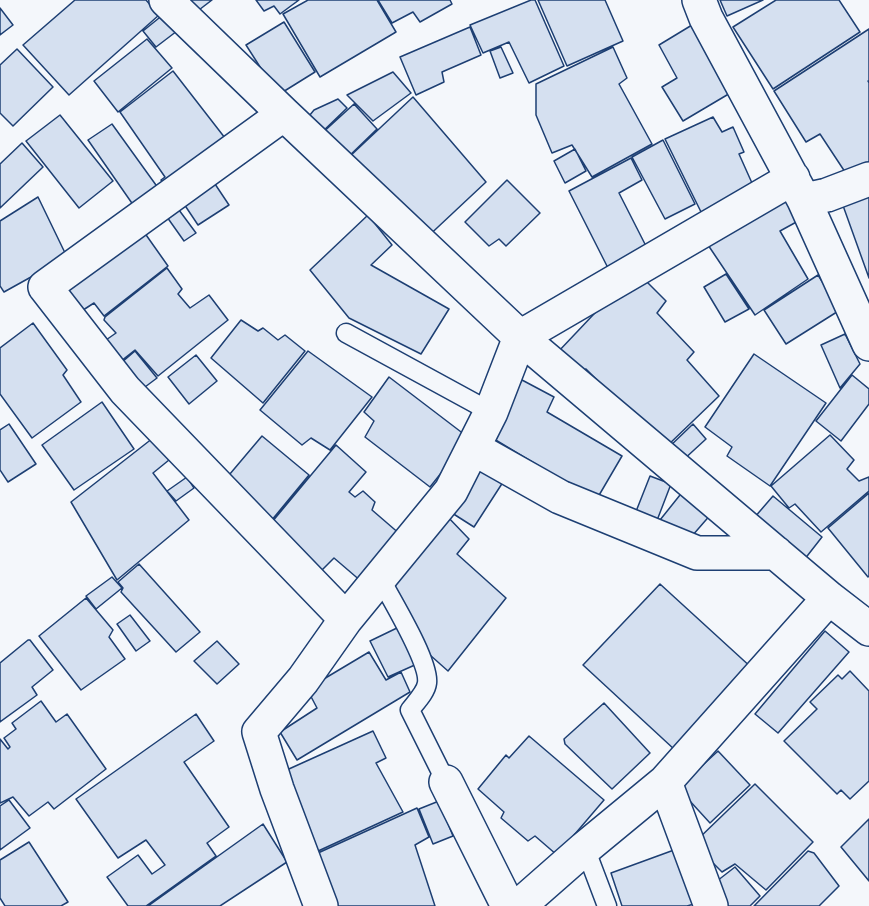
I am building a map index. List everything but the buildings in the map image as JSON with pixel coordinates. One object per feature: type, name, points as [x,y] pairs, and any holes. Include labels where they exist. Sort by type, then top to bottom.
[{"type":"street","points":[[166,0],[520,337],[829,598],[869,629]]},
{"type":"street","points":[[699,0],[706,18],[799,189],[869,344]]},
{"type":"street","points":[[284,114],[45,287],[125,390],[346,619]]},
{"type":"street","points":[[321,906],[277,789],[259,732],[303,680],[346,619],[451,491],[491,412],[520,337],[799,189],[827,195],[869,179]]},
{"type":"street","points":[[473,448],[560,496],[697,553],[776,553]]},
{"type":"street","points":[[519,906],[665,782],[829,598]]},
{"type":"street","points":[[446,782],[508,906]]},
{"type":"street","points":[[665,782],[711,906]]},
{"type":"lane","points":[[346,333],[491,412]]},
{"type":"lane","points":[[380,578],[423,660],[428,675],[427,685],[410,710],[446,782]]},
{"type":"lane","points":[[585,848],[607,906]]}]
